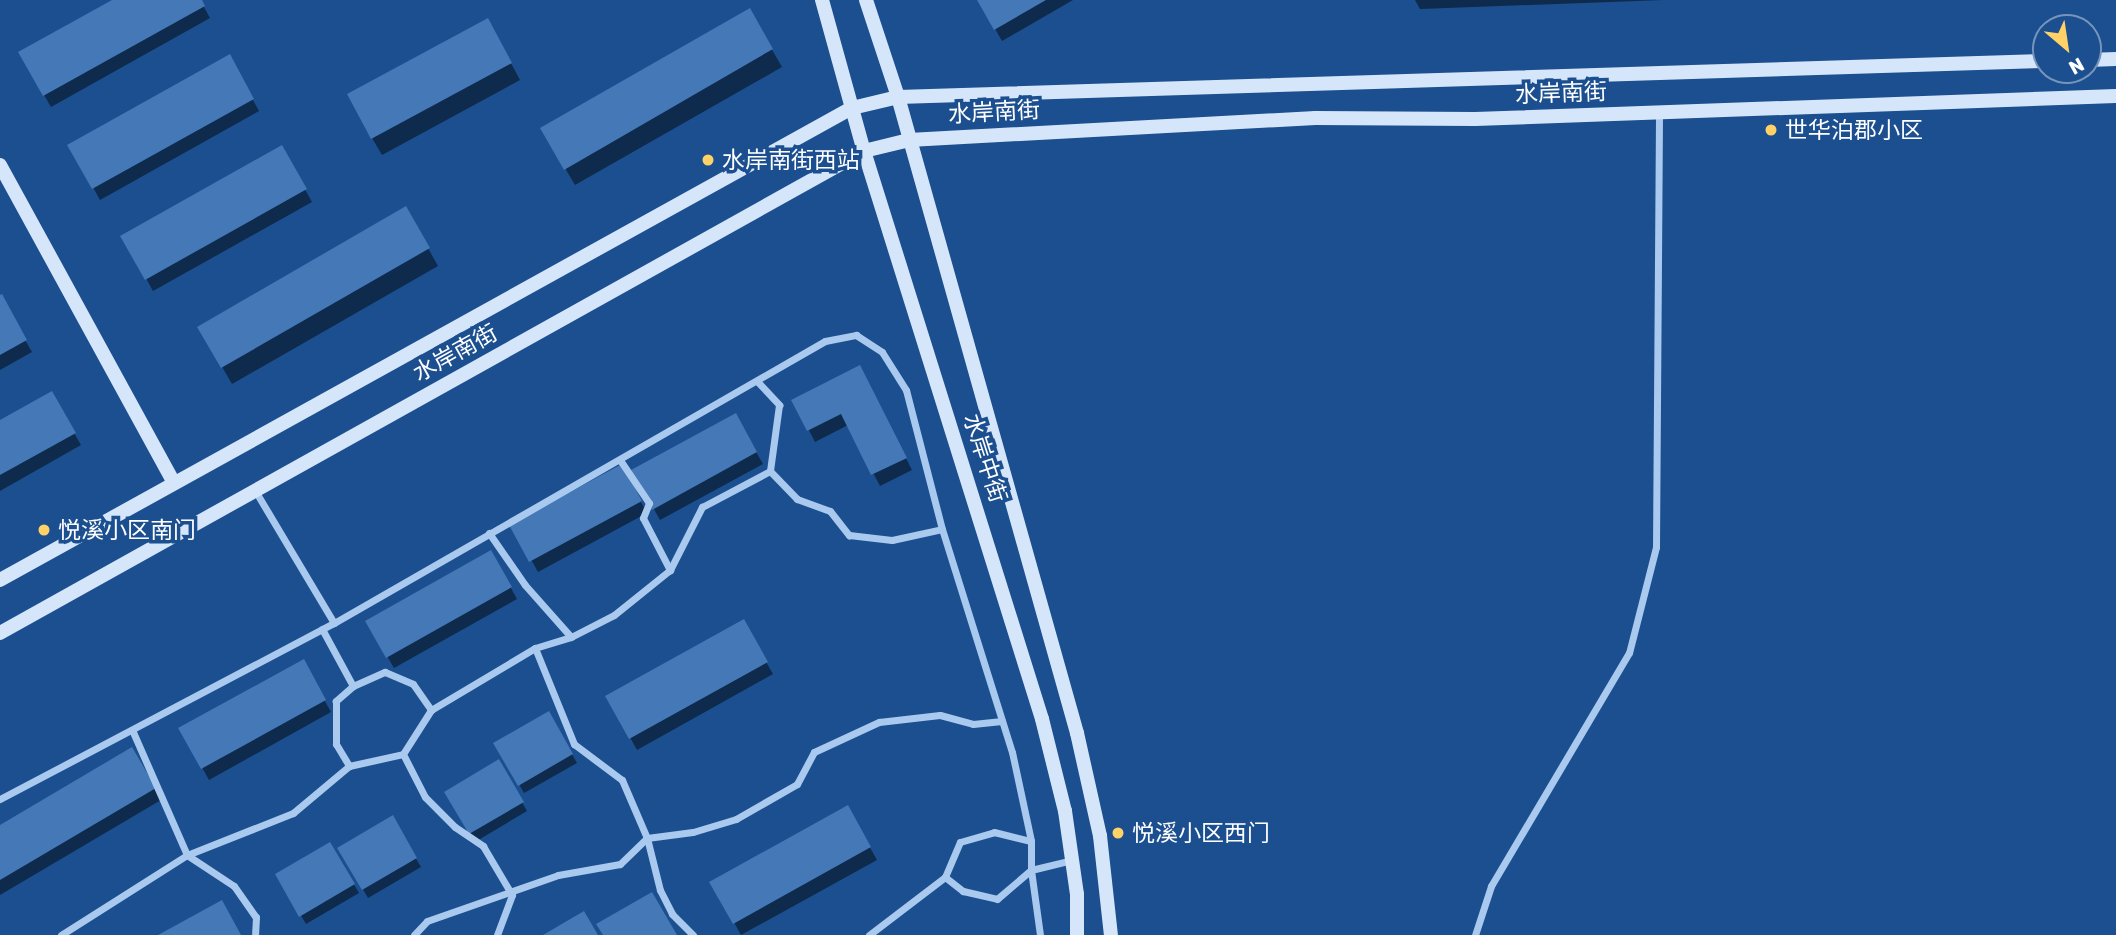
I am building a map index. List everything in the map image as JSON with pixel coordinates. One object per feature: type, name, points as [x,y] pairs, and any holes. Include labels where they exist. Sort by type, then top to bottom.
[{"type":"street","name":"水岸中街","points":[[822,0],[864,151],[1042,719],[1065,811],[1072,860],[1077,935]]},
{"type":"street","name":"水岸中街","points":[[866,0],[898,97],[1077,733],[1100,836],[1111,935]]},
{"type":"street","name":"水岸南街","points":[[0,580],[852,108],[898,97],[2032,61]]},
{"type":"street","name":"水岸南街","points":[[0,633],[864,151],[909,140],[1315,118],[1475,119],[2116,96]]},
{"type":"street","points":[[1475,935],[1491,886],[1629,653],[1656,547],[1658,113]]},
{"type":"street","points":[[0,165],[174,482]]},
{"type":"street","points":[[0,799],[133,732],[334,623],[825,341],[856,335],[882,352],[906,390],[942,529],[1002,721],[1031,841],[1031,870],[1040,935]]},
{"type":"street","points":[[757,381],[779,405],[770,471]]},
{"type":"street","points":[[620,460],[649,503],[643,517],[670,570]]},
{"type":"street","points":[[770,471],[797,499],[830,512],[849,535],[892,540],[942,529]]},
{"type":"street","points":[[61,935],[187,855],[293,813],[349,766],[403,754],[431,710],[535,648],[571,637],[614,615],[670,570],[702,507],[770,471]]},
{"type":"street","points":[[256,492],[334,623]]},
{"type":"street","points":[[489,533],[525,584],[571,637]]},
{"type":"street","points":[[322,629],[353,686]]},
{"type":"street","points":[[535,648],[574,744],[622,780],[648,838],[660,890],[671,914],[693,935]]},
{"type":"street","points":[[349,766],[336,744],[336,701],[353,686],[385,672],[413,684],[431,710]]},
{"type":"street","points":[[414,935],[427,921],[512,895],[558,875],[620,864],[648,838],[693,832],[736,819],[797,783],[814,752],[879,722],[940,715],[973,724],[1002,721]]},
{"type":"street","points":[[133,732],[187,855],[234,886],[256,917],[256,935]]},
{"type":"street","points":[[403,754],[425,797],[455,827],[483,846],[512,895]]},
{"type":"street","points":[[869,935],[945,877],[960,842],[994,832],[1031,841]]},
{"type":"street","points":[[945,877],[963,891],[997,899],[1031,870],[1072,860]]},
{"type":"street","points":[[497,935],[512,895]]},
{"type":"building","points":[[112,0],[202,0],[205,6],[43,96],[18,52]]},
{"type":"building","points":[[977,0],[1046,0],[994,30]]},
{"type":"building","points":[[750,8],[773,49],[564,170],[540,128]]},
{"type":"building","points":[[488,18],[512,63],[371,139],[347,94]]},
{"type":"building","points":[[230,54],[254,99],[92,189],[67,145]]},
{"type":"building","points":[[282,145],[307,189],[145,280],[120,236]]},
{"type":"building","points":[[406,206],[430,248],[221,368],[197,327]]},
{"type":"building","points":[[2,294],[27,340],[0,355],[0,295]]},
{"type":"building","points":[[860,365],[907,458],[871,475],[841,414],[807,431],[791,400]]},
{"type":"building","points":[[52,391],[76,433],[0,475],[0,420]]},
{"type":"building","points":[[736,413],[757,452],[652,510],[631,470]]},
{"type":"building","points":[[622,464],[642,501],[529,562],[509,525]]},
{"type":"building","points":[[491,550],[512,587],[386,658],[365,621]]},
{"type":"building","points":[[744,619],[768,662],[629,739],[605,696]]},
{"type":"building","points":[[304,659],[326,700],[201,769],[178,728]]},
{"type":"building","points":[[549,711],[573,754],[518,786],[493,743]]},
{"type":"building","points":[[132,747],[156,788],[0,880],[0,825]]},
{"type":"building","points":[[499,759],[524,802],[469,834],[444,792]]},
{"type":"building","points":[[848,805],[871,847],[733,924],[709,882]]},
{"type":"building","points":[[393,815],[417,858],[362,890],[337,848]]},
{"type":"building","points":[[330,842],[355,884],[299,917],[275,874]]},
{"type":"building","points":[[652,892],[677,935],[603,935],[596,924]]},
{"type":"building","points":[[222,900],[241,935],[158,935]]},
{"type":"building","points":[[584,911],[598,935],[543,935]]},
{"type":"place","name":"世华泊郡小区","points":[[1771,130]]},
{"type":"place","name":"水岸南街西站","points":[[708,160]]},
{"type":"place","name":"悦溪小区南门","points":[[44,530]]},
{"type":"place","name":"悦溪小区西门","points":[[1118,833]]}]
